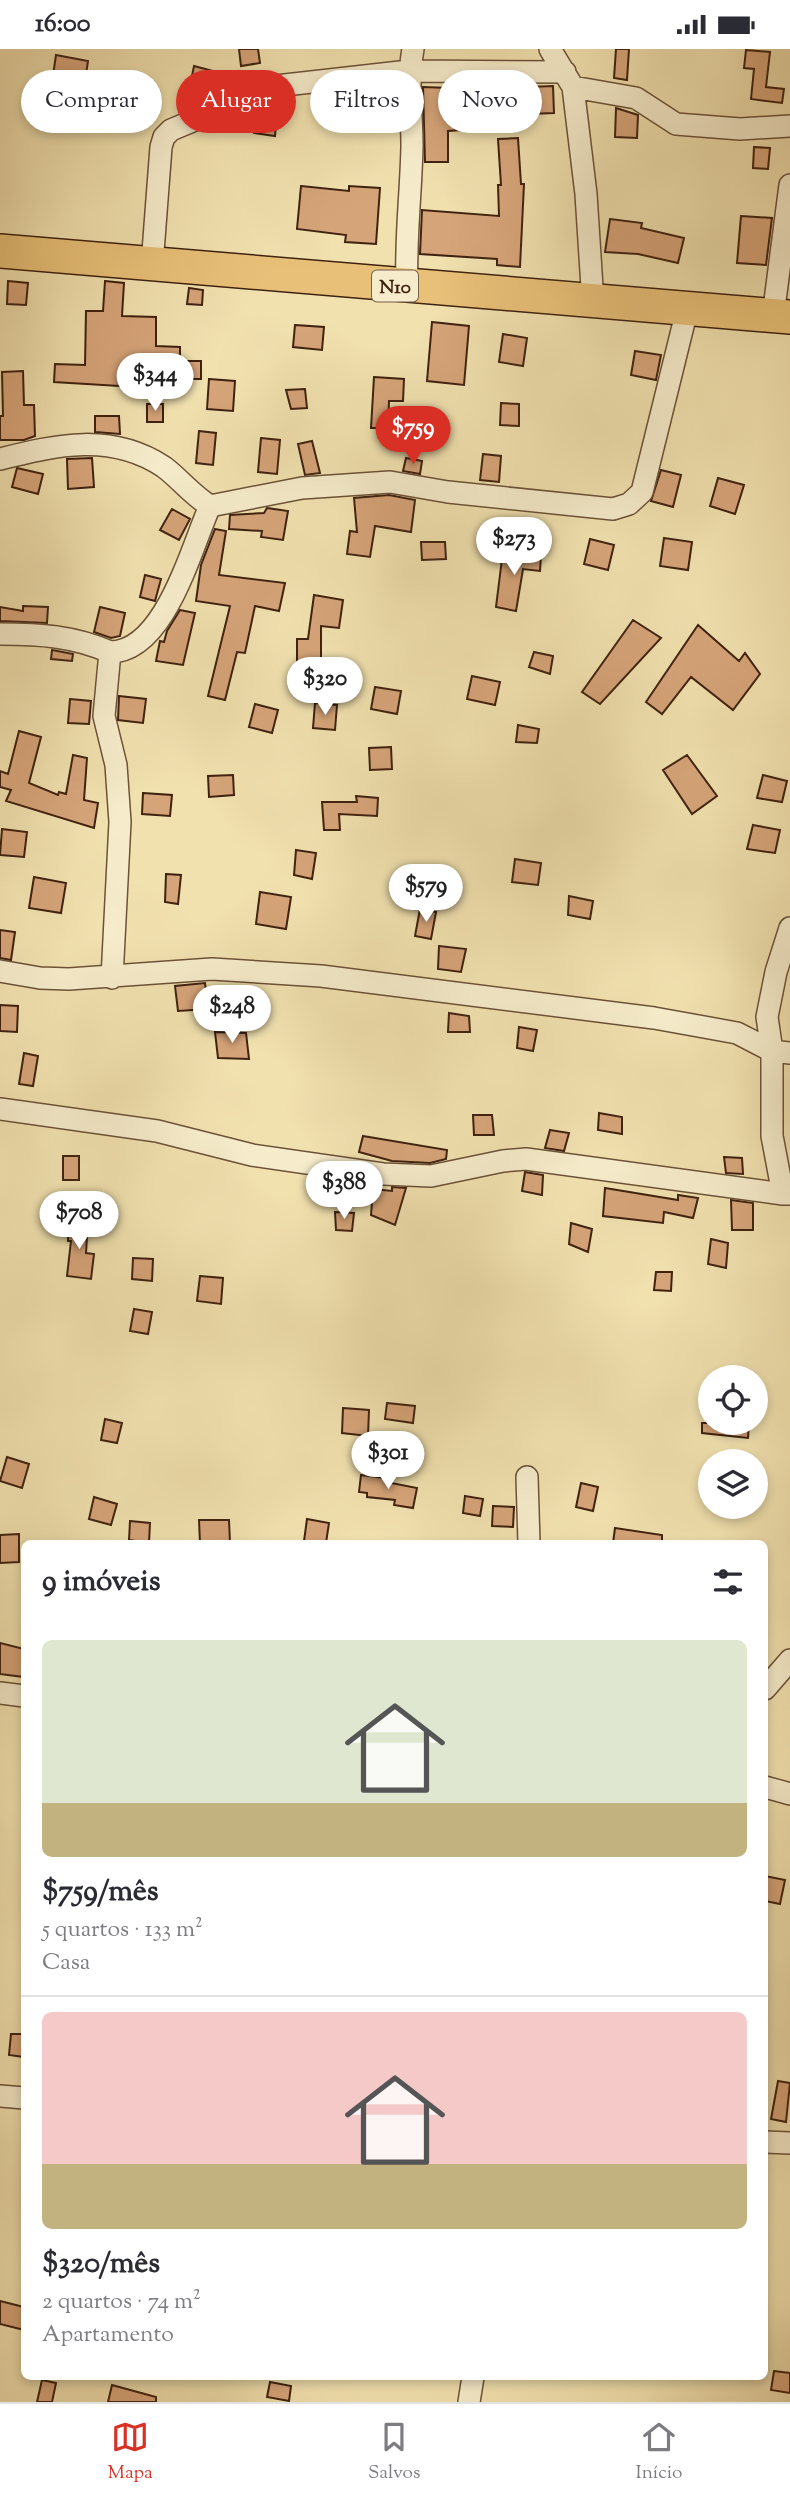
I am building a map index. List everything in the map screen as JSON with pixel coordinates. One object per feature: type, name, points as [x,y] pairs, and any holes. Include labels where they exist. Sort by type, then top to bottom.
[{"type":"main road","name":"N10","points":[[0,251],[782,317]]},
{"type":"street","points":[[409,70],[413,49]]},
{"type":"street","points":[[550,49],[569,79],[586,194],[593,303]]},
{"type":"street","points":[[424,72],[569,79],[636,98],[676,124],[740,129],[790,126]]},
{"type":"street","points":[[152,265],[164,137],[171,130],[275,86],[310,82]]},
{"type":"street","points":[[407,287],[405,243],[412,133]]},
{"type":"street","points":[[782,317],[790,185]]},
{"type":"street","points":[[0,459],[82,443],[103,443],[136,453],[164,467],[210,506],[302,488],[390,482],[448,492],[613,509],[629,504],[642,492],[687,310]]},
{"type":"street","points":[[0,634],[56,635],[76,639],[110,652],[122,652],[133,647],[148,635],[163,613],[210,506]]},
{"type":"street","points":[[110,652],[104,716],[116,765],[120,822],[112,978]]},
{"type":"street","points":[[0,1109],[157,1131],[227,1150],[325,1168],[431,1176],[526,1159],[786,1194],[772,1136],[781,1052],[767,1017],[776,972],[790,928]]},
{"type":"street","points":[[0,971],[40,978],[112,978],[212,969],[321,976],[666,1020],[737,1033],[781,1052]]},
{"type":"street","points":[[527,1477],[529,1540]]},
{"type":"street","points":[[768,1686],[790,1660]]},
{"type":"street","points":[[0,1693],[21,1696]]},
{"type":"street","points":[[768,1788],[790,1794]]},
{"type":"street","points":[[0,2096],[21,2098]]},
{"type":"street","points":[[768,2142],[790,2143]]},
{"type":"street","points":[[469,2402],[473,2380]]},
{"type":"building","points":[[239,49],[258,49],[260,63],[241,66]]},
{"type":"building","points":[[616,49],[629,49],[627,80],[614,78]]},
{"type":"building","points":[[746,50],[770,52],[766,87],[784,89],[782,103],[751,99],[754,69],[744,68]]},
{"type":"building","points":[[56,55],[88,61],[87,70],[54,70]]},
{"type":"building","points":[[194,66],[209,70],[193,70]]},
{"type":"building","points":[[542,86],[553,86],[554,113],[542,113]]},
{"type":"building","points":[[424,87],[438,88],[438,133],[448,133],[448,162],[425,162]]},
{"type":"building","points":[[616,108],[638,115],[637,138],[615,137]]},
{"type":"building","points":[[254,133],[275,133],[275,136]]},
{"type":"building","points":[[518,138],[521,184],[524,184],[520,267],[497,265],[497,259],[420,254],[422,210],[499,216],[498,185],[501,185],[498,139]]},
{"type":"building","points":[[754,147],[770,148],[768,169],[753,168]]},
{"type":"building","points":[[301,186],[349,191],[349,186],[380,188],[376,244],[345,242],[346,235],[297,229]]},
{"type":"building","points":[[741,216],[772,218],[766,265],[737,263]]},
{"type":"building","points":[[610,219],[642,223],[641,228],[684,238],[678,263],[638,254],[605,252]]},
{"type":"building","points":[[8,281],[28,283],[26,305],[7,304]]},
{"type":"building","points":[[105,281],[124,283],[122,316],[156,317],[156,346],[180,347],[180,361],[201,361],[201,379],[187,379],[187,375],[146,373],[146,383],[119,382],[119,386],[54,382],[55,364],[85,365],[86,311],[103,311]]},
{"type":"building","points":[[189,288],[203,290],[202,305],[187,304]]},
{"type":"building","points":[[432,322],[469,326],[464,385],[427,381]]},
{"type":"building","points":[[295,325],[324,327],[322,350],[293,347]]},
{"type":"building","points":[[503,334],[527,338],[523,366],[499,362]]},
{"type":"building","points":[[635,351],[661,355],[656,380],[631,375]]},
{"type":"building","points":[[23,371],[24,405],[34,405],[35,436],[24,440],[0,440],[0,416],[3,416],[2,372]]},
{"type":"building","points":[[374,377],[404,379],[403,401],[389,401],[388,428],[371,428]]},
{"type":"building","points":[[209,379],[235,381],[233,411],[207,409]]},
{"type":"building","points":[[305,389],[307,408],[291,409],[286,390]]},
{"type":"building","points":[[501,403],[519,404],[519,426],[500,425]]},
{"type":"building","points":[[147,404],[163,404],[163,422],[147,422]]},
{"type":"building","points":[[95,416],[119,416],[120,434],[95,432]]},
{"type":"building","points":[[199,431],[216,433],[213,465],[196,463]]},
{"type":"building","points":[[261,438],[280,440],[277,474],[258,472]]},
{"type":"building","points":[[312,441],[320,473],[305,475],[298,444]]},
{"type":"building","points":[[483,454],[501,456],[499,482],[480,480]]},
{"type":"building","points":[[92,458],[94,487],[68,489],[67,459]]},
{"type":"building","points":[[406,458],[422,461],[420,474],[403,471]]},
{"type":"building","points":[[17,468],[43,474],[38,494],[12,487]]},
{"type":"building","points":[[661,470],[681,475],[673,507],[651,501]]},
{"type":"building","points":[[718,478],[744,485],[735,514],[710,506]]},
{"type":"building","points":[[389,495],[415,500],[411,532],[375,526],[370,557],[347,554],[350,531],[357,532],[354,498]]},
{"type":"building","points":[[267,508],[288,511],[283,540],[261,537],[262,531],[229,529],[230,515],[264,513]]},
{"type":"building","points":[[172,509],[190,519],[179,540],[160,530]]},
{"type":"building","points":[[215,529],[226,531],[219,575],[285,583],[279,611],[255,606],[245,653],[237,652],[225,700],[208,696],[230,606],[196,601],[201,565]]},
{"type":"building","points":[[664,538],[692,542],[688,570],[660,566]]},
{"type":"building","points":[[590,539],[614,545],[608,570],[584,564]]},
{"type":"building","points":[[421,542],[445,542],[446,559],[422,560]]},
{"type":"building","points":[[503,551],[541,556],[540,571],[523,569],[516,611],[496,607]]},
{"type":"building","points":[[145,575],[161,579],[155,601],[140,597]]},
{"type":"building","points":[[314,595],[343,600],[339,628],[321,626],[321,662],[297,662],[297,639],[308,639]]},
{"type":"building","points":[[23,606],[48,607],[47,623],[0,621],[0,607],[23,611]]},
{"type":"building","points":[[100,607],[125,613],[120,636],[111,638],[94,632]]},
{"type":"building","points":[[180,610],[195,613],[183,665],[156,661],[160,641],[164,642],[167,631]]},
{"type":"building","points":[[633,620],[661,638],[600,704],[582,692]]},
{"type":"building","points":[[698,625],[739,661],[745,653],[760,674],[733,710],[691,677],[662,714],[646,702]]},
{"type":"building","points":[[52,650],[73,654],[72,661],[51,659]]},
{"type":"building","points":[[534,652],[553,656],[550,674],[529,667]]},
{"type":"building","points":[[472,676],[500,682],[495,705],[467,699]]},
{"type":"building","points":[[375,687],[401,691],[397,714],[371,709]]},
{"type":"building","points":[[119,696],[146,699],[143,723],[118,720]]},
{"type":"building","points":[[70,699],[91,701],[89,724],[68,723]]},
{"type":"building","points":[[315,703],[337,705],[335,730],[313,728]]},
{"type":"building","points":[[255,704],[278,710],[272,733],[249,727]]},
{"type":"building","points":[[518,725],[539,729],[537,743],[516,742]]},
{"type":"building","points":[[19,731],[41,737],[29,783],[58,795],[59,792],[66,794],[73,755],[87,758],[84,800],[98,803],[94,828],[6,801],[11,790],[0,787],[0,771],[8,774]]},
{"type":"building","points":[[391,747],[392,769],[370,770],[369,748]]},
{"type":"building","points":[[687,755],[717,796],[692,814],[663,770]]},
{"type":"building","points":[[233,775],[234,795],[209,797],[208,776]]},
{"type":"building","points":[[763,775],[787,781],[782,802],[757,798]]},
{"type":"building","points":[[143,793],[172,795],[170,816],[142,814]]},
{"type":"building","points":[[356,796],[378,798],[377,816],[339,814],[340,830],[324,830],[322,802],[357,802]]},
{"type":"building","points":[[753,825],[780,830],[775,853],[747,849]]},
{"type":"building","points":[[2,829],[27,832],[24,857],[0,855]]},
{"type":"building","points":[[296,850],[316,853],[312,879],[294,875]]},
{"type":"building","points":[[515,859],[541,863],[538,885],[512,882]]},
{"type":"building","points":[[166,874],[181,875],[178,904],[165,902]]},
{"type":"building","points":[[34,877],[66,883],[61,913],[29,908]]},
{"type":"building","points":[[260,892],[291,897],[286,929],[256,924]]},
{"type":"building","points":[[569,896],[593,901],[590,919],[568,915]]},
{"type":"building","points":[[420,909],[436,912],[431,939],[415,936]]},
{"type":"building","points":[[0,930],[15,932],[11,960],[0,958]]},
{"type":"building","points":[[439,946],[466,949],[461,972],[438,969]]},
{"type":"building","points":[[205,983],[208,1009],[178,1011],[175,986]]},
{"type":"building","points":[[0,1005],[18,1006],[17,1032],[0,1031]]},
{"type":"building","points":[[449,1013],[469,1016],[470,1032],[448,1032]]},
{"type":"building","points":[[519,1027],[537,1030],[533,1051],[517,1048]]},
{"type":"building","points":[[215,1032],[246,1033],[249,1059],[218,1058]]},
{"type":"building","points":[[24,1053],[38,1056],[33,1086],[19,1084]]},
{"type":"building","points":[[599,1113],[622,1117],[622,1134],[598,1130]]},
{"type":"building","points":[[473,1115],[492,1115],[494,1135],[474,1135]]},
{"type":"building","points":[[550,1130],[569,1133],[564,1151],[545,1148]]},
{"type":"building","points":[[363,1136],[447,1150],[446,1159],[430,1163],[392,1161],[359,1152]]},
{"type":"building","points":[[63,1156],[79,1156],[79,1180],[63,1180]]},
{"type":"building","points":[[724,1157],[742,1158],[743,1174],[726,1173]]},
{"type":"building","points":[[525,1172],[543,1175],[542,1195],[522,1191]]},
{"type":"building","points":[[392,1187],[406,1188],[395,1225],[371,1215],[373,1189],[392,1191]]},
{"type":"building","points":[[605,1188],[678,1200],[678,1195],[698,1198],[693,1218],[664,1212],[663,1223],[603,1216]]},
{"type":"building","points":[[731,1200],[753,1203],[753,1230],[732,1230]]},
{"type":"building","points":[[335,1212],[354,1213],[352,1231],[336,1230]]},
{"type":"building","points":[[69,1220],[88,1221],[86,1253],[94,1254],[91,1279],[67,1276],[71,1241],[68,1241]]},
{"type":"building","points":[[571,1223],[592,1229],[588,1252],[569,1244]]},
{"type":"building","points":[[711,1239],[728,1243],[726,1268],[708,1264]]},
{"type":"building","points":[[133,1258],[153,1259],[152,1281],[132,1279]]},
{"type":"building","points":[[656,1272],[672,1272],[671,1291],[654,1290]]},
{"type":"building","points":[[200,1276],[223,1278],[221,1304],[197,1301]]},
{"type":"building","points":[[134,1309],[152,1312],[148,1334],[130,1331]]},
{"type":"building","points":[[387,1403],[415,1406],[413,1423],[385,1419]]},
{"type":"building","points":[[343,1408],[369,1410],[368,1436],[342,1433]]},
{"type":"building","points":[[105,1419],[122,1423],[117,1443],[101,1440]]},
{"type":"building","points":[[720,1435],[748,1435],[748,1438]]},
{"type":"building","points":[[7,1457],[29,1464],[22,1488],[0,1481]]},
{"type":"building","points":[[361,1475],[386,1478],[386,1482],[417,1488],[413,1508],[394,1505],[395,1500],[367,1497],[367,1493],[359,1492]]},
{"type":"building","points":[[581,1483],[598,1487],[593,1511],[576,1507]]},
{"type":"building","points":[[465,1496],[483,1499],[480,1516],[463,1513]]},
{"type":"building","points":[[94,1497],[117,1504],[111,1525],[89,1519]]},
{"type":"building","points":[[493,1506],[514,1507],[513,1527],[492,1526]]},
{"type":"building","points":[[307,1519],[329,1523],[326,1540],[304,1540]]},
{"type":"building","points":[[199,1520],[229,1520],[230,1540],[200,1540]]},
{"type":"building","points":[[130,1521],[150,1523],[149,1540],[129,1540]]},
{"type":"building","points":[[615,1528],[662,1535],[662,1540],[613,1540]]},
{"type":"building","points":[[19,1534],[19,1562],[0,1563],[0,1535]]},
{"type":"building","points":[[0,1643],[21,1648],[21,1677],[0,1674]]},
{"type":"building","points":[[768,1877],[785,1880],[780,1904],[768,1902]]},
{"type":"building","points":[[11,2034],[21,2034],[21,2057],[9,2055]]},
{"type":"building","points":[[778,2081],[790,2083],[786,2122],[771,2119]]},
{"type":"building","points":[[0,2301],[21,2306],[21,2329],[0,2324]]},
{"type":"building","points":[[774,2371],[790,2373],[790,2393],[771,2390]]},
{"type":"building","points":[[42,2380],[56,2383],[52,2402],[37,2402]]},
{"type":"building","points":[[270,2382],[291,2386],[289,2401],[267,2397]]},
{"type":"building","points":[[112,2385],[156,2397],[156,2402],[108,2402]]}]
